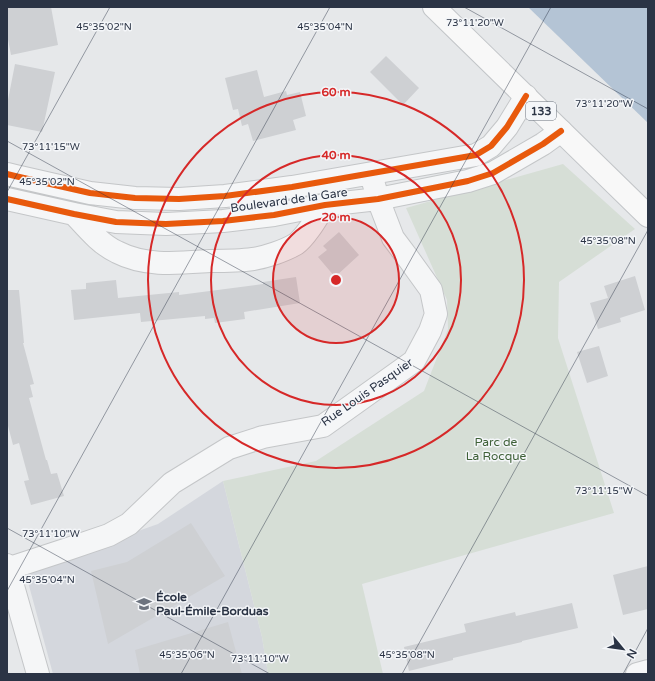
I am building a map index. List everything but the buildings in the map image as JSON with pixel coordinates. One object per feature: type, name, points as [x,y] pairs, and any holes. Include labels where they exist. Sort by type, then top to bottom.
[{"type":"main road","name":"133","points":[[434,7],[648,216]]},
{"type":"street","name":"Boulevard de la Gare","points":[[7,174],[90,193],[135,198],[179,199],[225,196],[292,187],[476,155],[491,146],[508,127],[526,96]]},
{"type":"street","name":"Boulevard de la Gare","points":[[7,199],[116,222],[166,224],[230,220],[274,215],[325,205],[378,199],[468,181],[493,173],[543,144],[561,131]]},
{"type":"street","name":"Rue Louis Pasquier","points":[[7,567],[109,535],[129,524],[172,483],[229,448],[263,437],[323,426],[414,361],[430,332],[436,314],[431,290],[393,238],[378,199],[371,174]]},
{"type":"street","name":"Boulevard de la Gare","points":[[74,214],[100,241],[116,252],[143,261],[167,264],[253,259],[279,251],[297,243],[307,232],[325,205]]},
{"type":"street","points":[[7,567],[38,674]]},
{"type":"street","points":[[637,674],[648,671]]},
{"type":"shaded area","name":"École Paul-Émile-Borduas","points":[[223,481],[262,637],[268,674],[53,674],[25,571],[158,524]]},
{"type":"green space","name":"Parc de La Rocque","points":[[563,164],[635,229],[559,282],[558,338],[614,513],[362,584],[383,674],[268,674],[262,637],[223,481],[316,461],[424,391],[448,329],[447,300],[406,208]]},
{"type":"water","points":[[528,7],[648,7],[648,123]]},
{"type":"cycle path","points":[[7,174],[90,193],[135,198],[179,199],[225,196],[292,187],[476,155],[491,146],[507,127],[526,96]]},
{"type":"cycle path","points":[[7,199],[116,222],[166,224],[223,221],[274,215],[325,205],[378,199],[468,181],[493,173],[543,144],[561,131]]},
{"type":"place","name":"École Paul-Émile-Borduas","points":[[144,604]]}]
